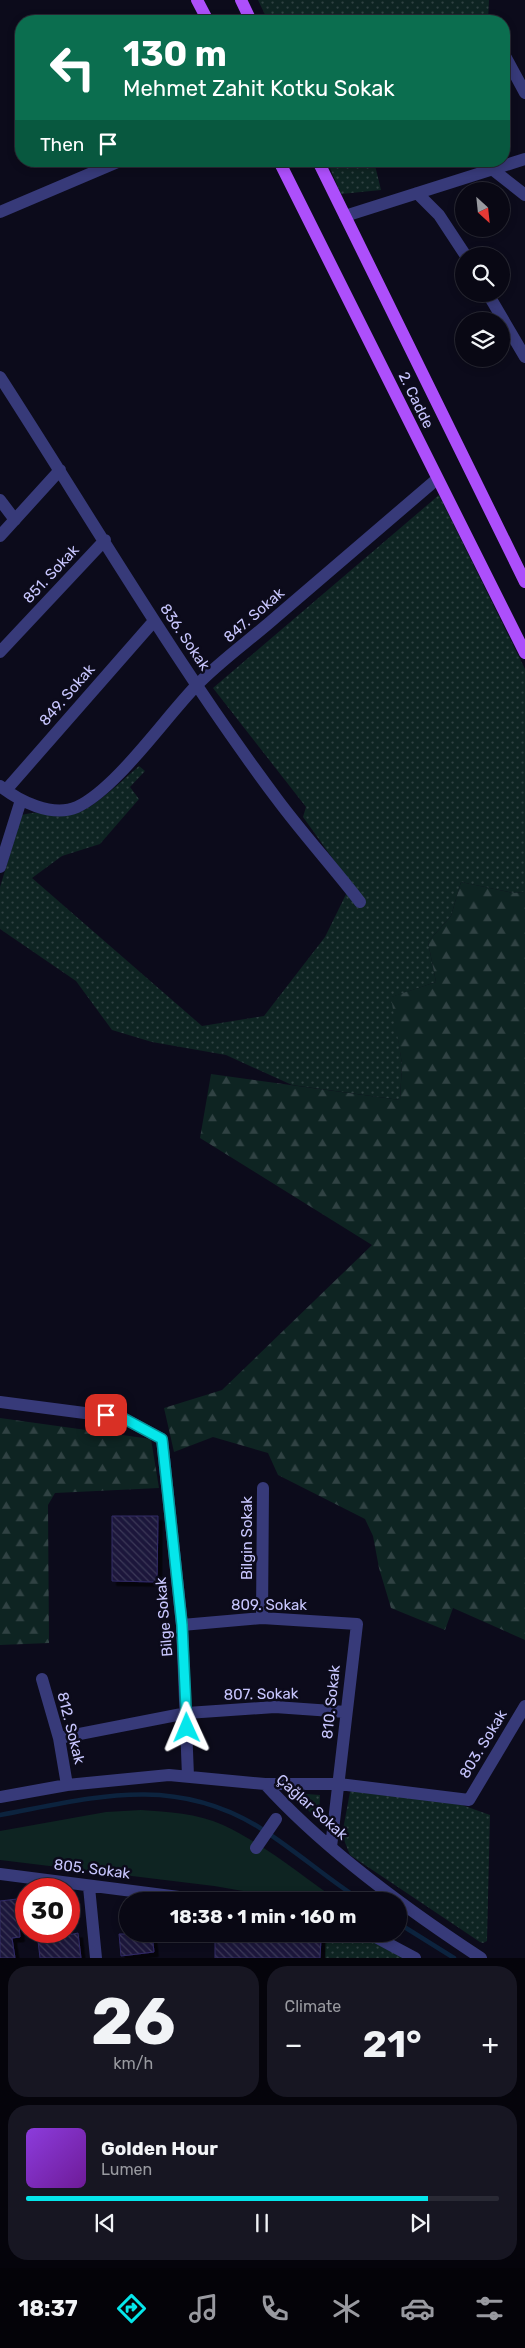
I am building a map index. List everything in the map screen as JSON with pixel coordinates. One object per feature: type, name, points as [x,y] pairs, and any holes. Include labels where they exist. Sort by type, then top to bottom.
[{"type":"main road","points":[[197,0],[205,15]]},
{"type":"main road","points":[[241,0],[248,15]]},
{"type":"main road","name":"2. Cadde","points":[[282,167],[525,653]]},
{"type":"main road","name":"2. Cadde","points":[[321,167],[525,582]]},
{"type":"street","points":[[510,65],[525,93]]},
{"type":"street","points":[[510,164],[525,159]]},
{"type":"street","points":[[0,212],[106,167]]},
{"type":"street","points":[[346,216],[499,167]]},
{"type":"street","points":[[492,169],[525,195]]},
{"type":"street","points":[[418,193],[439,215],[460,247]]},
{"type":"street","points":[[493,302],[525,356]]},
{"type":"street","name":"836. Sokak","points":[[0,377],[105,540],[154,621],[197,685],[277,799],[360,902]]},
{"type":"street","points":[[0,536],[60,470]]},
{"type":"street","name":"847. Sokak","points":[[3,788],[21,800],[37,807],[62,810],[75,808],[92,799],[115,777],[197,685],[437,479]]},
{"type":"street","points":[[0,500],[15,520]]},
{"type":"street","name":"851. Sokak","points":[[0,652],[105,540]]},
{"type":"street","name":"849. Sokak","points":[[3,788],[154,621]]},
{"type":"street","points":[[0,867],[21,800]]},
{"type":"street","name":"Bilge Sokak","points":[[0,1402],[123,1418],[162,1439],[182,1625],[187,1713],[188,1776]]},
{"type":"street","name":"Bilgin Sokak","points":[[262,1618],[263,1488]]},
{"type":"street","name":"809. Sokak","points":[[182,1625],[262,1618],[357,1624]]},
{"type":"street","name":"810. Sokak","points":[[331,1847],[357,1624]]},
{"type":"street","name":"812. Sokak","points":[[42,1679],[59,1738],[68,1785]]},
{"type":"street","name":"803. Sokak","points":[[339,1784],[469,1800],[525,1706]]},
{"type":"street","name":"807. Sokak","points":[[59,1738],[187,1713],[274,1707],[346,1712]]},
{"type":"street","name":"Çağlar Sokak","points":[[0,1797],[68,1785],[147,1776],[188,1776],[265,1784],[285,1806],[331,1847],[438,1930],[481,1958]]},
{"type":"street","points":[[265,1784],[339,1784]]},
{"type":"street","points":[[256,1848],[276,1819]]},
{"type":"street","name":"805. Sokak","points":[[0,1874],[132,1892]]},
{"type":"street","points":[[89,1887],[96,1958]]},
{"type":"street","points":[[385,1942],[414,1958]]},
{"type":"green space","points":[[258,0],[489,0],[488,15],[265,15]]},
{"type":"green space","points":[[330,167],[375,167],[381,190],[341,194]]},
{"type":"green space","points":[[439,495],[525,669],[525,892],[513,893],[461,882],[451,916],[428,942],[436,982],[392,997],[402,1064],[400,1100],[292,1085],[226,1055],[152,1042],[112,1030],[76,981],[0,929],[0,887],[22,815],[29,813],[77,813],[91,806],[139,766],[145,771],[130,787],[139,799],[100,844],[62,856],[32,878],[202,1026],[264,1016],[325,937],[351,884],[303,817],[306,807],[213,688]]},
{"type":"green space","points":[[461,882],[513,893],[525,892],[525,1640],[453,1608],[445,1630],[391,1608],[379,1568],[373,1536],[365,1519],[278,1475],[268,1453],[213,1437],[174,1452],[164,1408],[222,1390],[372,1245],[200,1138],[211,1074],[400,1100],[402,1064],[391,997],[436,982],[428,942],[451,916]]},
{"type":"green space","points":[[0,1418],[151,1439],[159,1488],[55,1493],[48,1505],[49,1643],[0,1645]]},
{"type":"green space","points":[[354,1790],[462,1805],[490,1815],[487,1941],[480,1942],[350,1855],[342,1835],[350,1792]]},
{"type":"green space","points":[[293,1793],[320,1795],[319,1820],[293,1797]]},
{"type":"green space","points":[[141,1810],[172,1812],[213,1821],[253,1841],[325,1892],[249,1892],[0,1860],[0,1831],[106,1812]]},
{"type":"green space","points":[[325,1942],[373,1942],[404,1958],[325,1958]]},
{"type":"building","points":[[112,1516],[158,1516],[157,1582],[112,1581]]},
{"type":"building","points":[[15,1899],[15,1938],[12,1938],[15,1958],[0,1958],[0,1901]]},
{"type":"building","points":[[120,1942],[153,1942],[154,1952],[121,1956]]},
{"type":"building","points":[[215,1942],[321,1942],[320,1958],[215,1958]]},
{"type":"building","points":[[38,1943],[79,1943],[81,1958],[40,1958]]},
{"type":"waterway","points":[[0,1815],[99,1797],[162,1795],[194,1800],[225,1810],[257,1826],[349,1892]]},
{"type":"waterway","points":[[407,1929],[454,1958]]},
{"type":"route","points":[[106,1415],[123,1418],[162,1439],[182,1625],[187,1728]]}]
